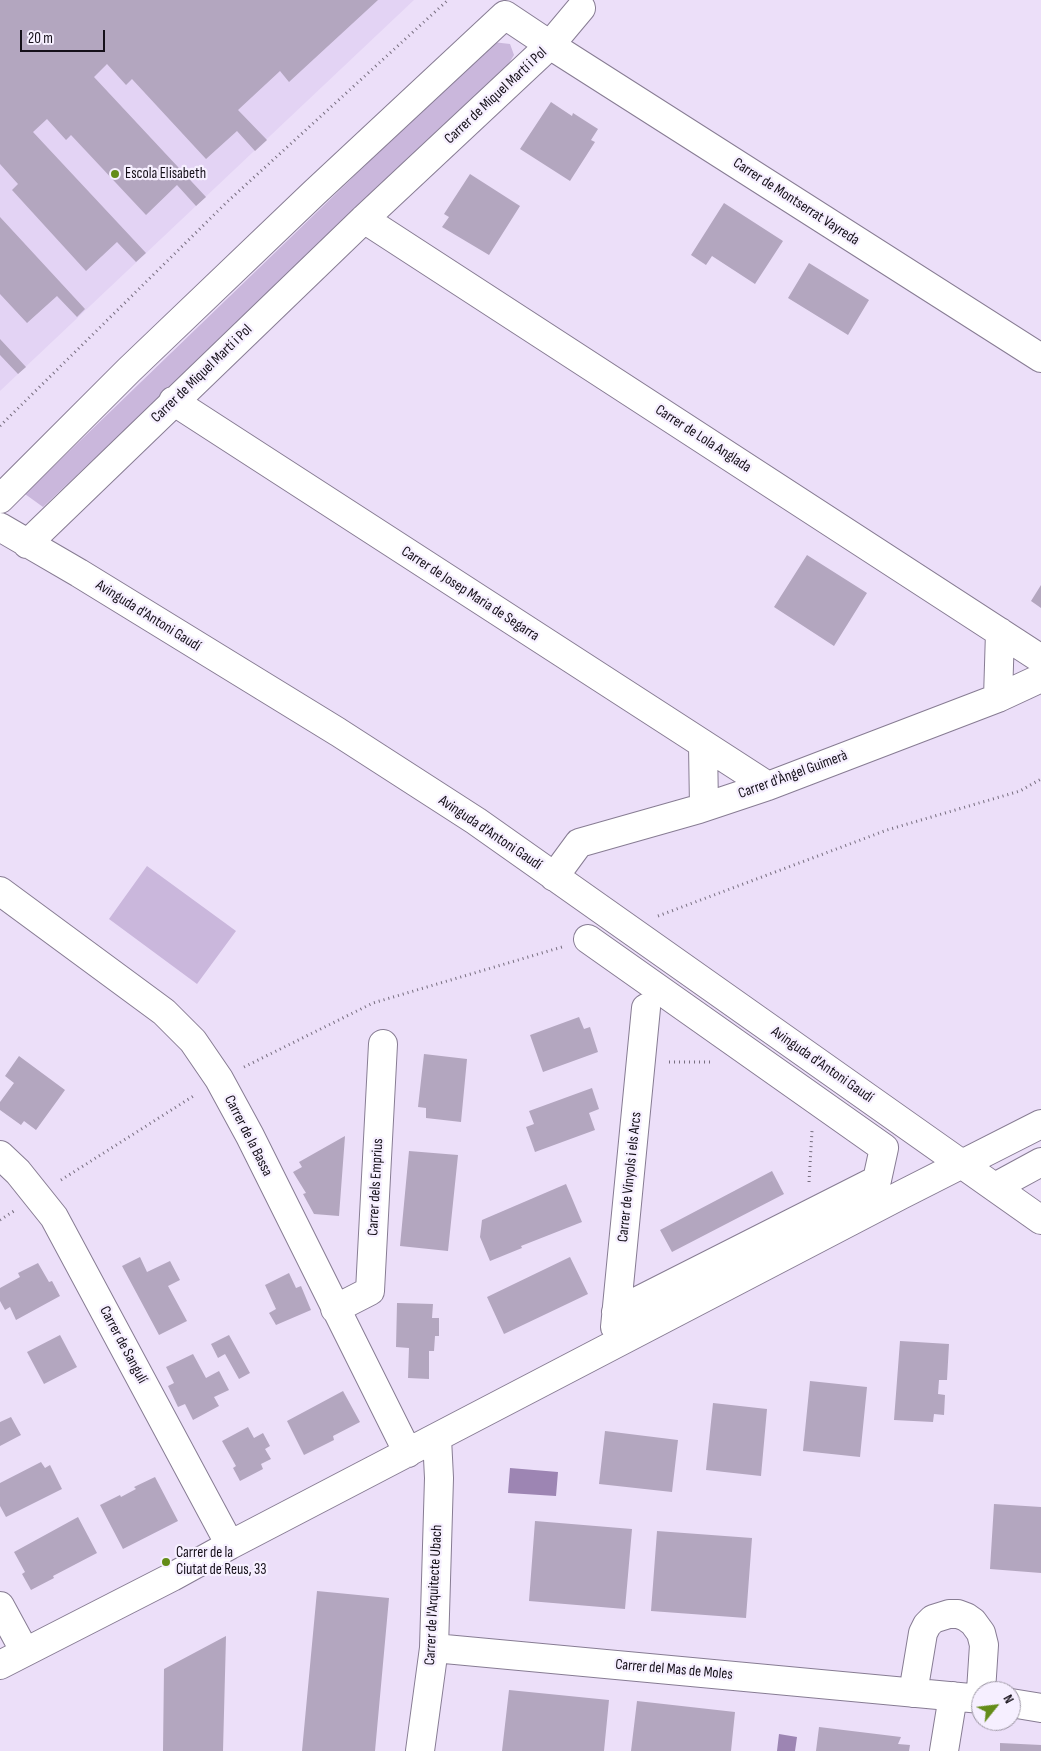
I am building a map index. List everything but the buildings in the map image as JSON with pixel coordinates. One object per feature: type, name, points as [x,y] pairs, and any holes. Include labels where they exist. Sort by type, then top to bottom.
[{"type":"street","points":[[550,45],[581,8]]},
{"type":"street","name":"Carrer de Miquel Martí i Pol","points":[[0,499],[143,356],[505,15],[550,45],[173,401],[9,536]]},
{"type":"street","name":"Carrer de Montserrat Vayreda","points":[[550,45],[1041,358]]},
{"type":"street","name":"Carrer de Lola Anglada","points":[[364,219],[1041,659]]},
{"type":"street","name":"Carrer de Josep Maria de Segarra","points":[[173,401],[768,786]]},
{"type":"street","name":"Avinguda d'Antoni Gaudí","points":[[9,536],[79,573],[338,732],[476,821],[1041,1220]]},
{"type":"street","points":[[998,698],[1000,632]]},
{"type":"street","name":"Carrer d'Àngel Guimerà","points":[[554,877],[579,844],[768,786],[998,698],[1041,678]]},
{"type":"street","points":[[703,745],[704,807]]},
{"type":"street","name":"Carrer de la Bassa","points":[[0,891],[164,1012],[193,1041],[219,1079],[250,1136],[408,1453]]},
{"type":"street","points":[[588,939],[884,1148],[877,1180],[616,1312]]},
{"type":"street","name":"Carrer de Vinyols i els Arcs","points":[[613,1346],[646,1008]]},
{"type":"street","name":"Carrer dels Emprius","points":[[335,1309],[370,1290],[383,1044]]},
{"type":"street","points":[[0,1665],[172,1577],[901,1195],[1041,1124]]},
{"type":"street","name":"Carrer de Sangulí","points":[[0,1154],[18,1172],[54,1216],[230,1545]]},
{"type":"street","points":[[995,1187],[1041,1162]]},
{"type":"street","name":"Carrer de l'Arquitecte Ubach","points":[[420,1751],[434,1648],[439,1478],[437,1438]]},
{"type":"street","points":[[0,1606],[25,1652]]},
{"type":"street","points":[[913,1693],[923,1633],[927,1625],[934,1619],[949,1614],[958,1614],[966,1617],[981,1632],[984,1645],[982,1681]]},
{"type":"street","name":"Carrer del Mas de Moles","points":[[434,1648],[971,1697]]},
{"type":"street","points":[[944,1751],[952,1696]]},
{"type":"street","points":[[1021,1705],[1041,1708]]},
{"type":"path","points":[[0,426],[227,202],[448,0]]},
{"type":"path","points":[[626,928],[887,830],[1020,790],[1041,779]]},
{"type":"path","points":[[0,1220],[219,1079],[373,1002],[588,939]]},
{"type":"path","points":[[641,1062],[716,1062]]},
{"type":"path","points":[[806,1216],[814,1098]]},
{"type":"shaded area","name":"Escola Elisabeth","points":[[0,0],[414,0],[0,391]]},
{"type":"shaded area","points":[[493,42],[510,44],[514,55],[503,73],[43,507],[25,494]]},
{"type":"shaded area","points":[[147,866],[236,931],[197,984],[109,919]]},
{"type":"shaded area","points":[[510,1468],[558,1472],[556,1496],[508,1493]]},
{"type":"shaded area","points":[[779,1734],[797,1737],[795,1751],[777,1751]]},
{"type":"place","name":"Escola Elisabeth","points":[[115,174]]},
{"type":"place","name":"Carrer de la Ciutat de Reus, 33","points":[[166,1562]]}]
